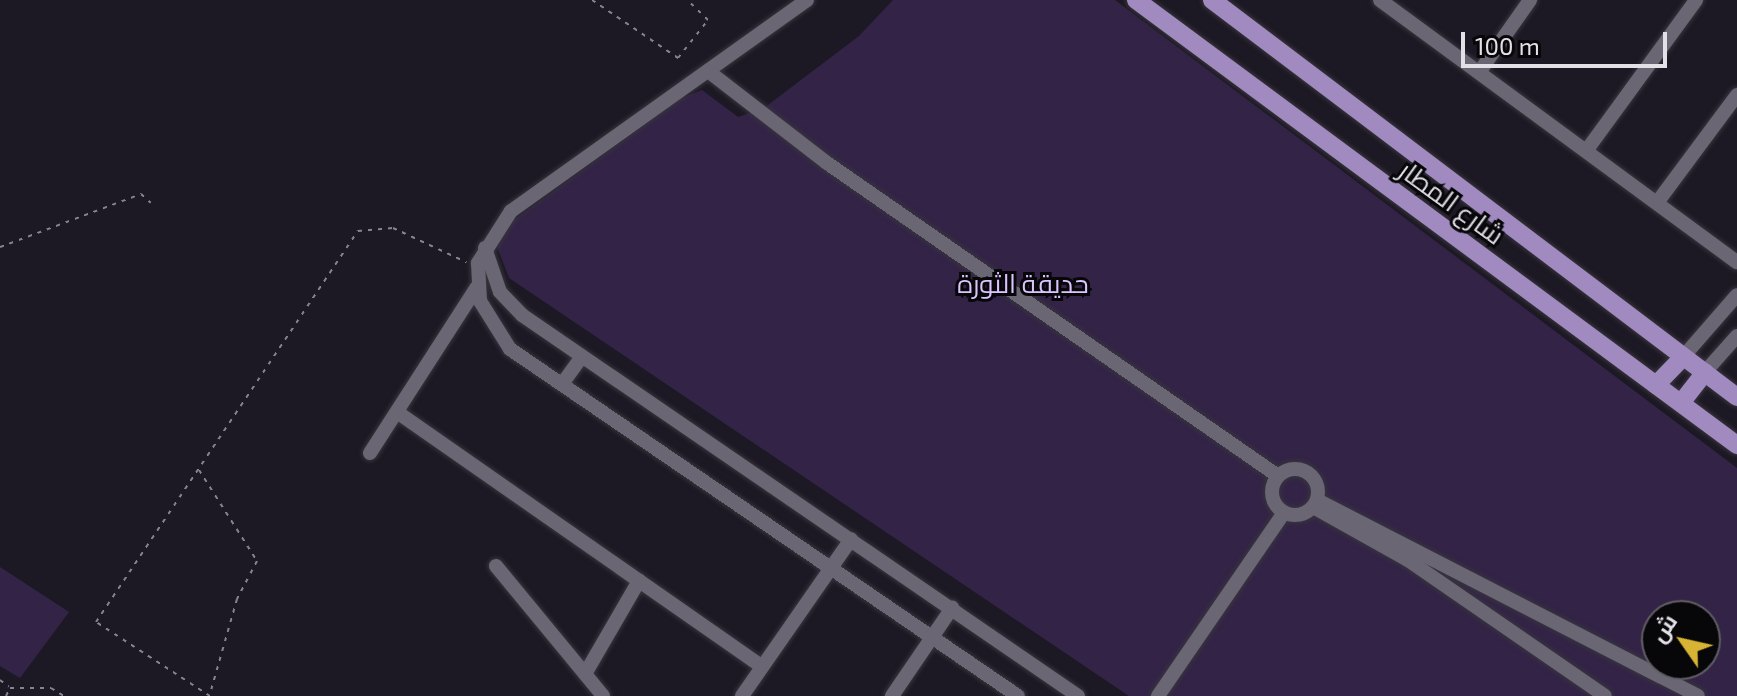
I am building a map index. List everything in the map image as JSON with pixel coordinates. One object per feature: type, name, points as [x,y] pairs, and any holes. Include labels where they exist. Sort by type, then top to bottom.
[{"type":"main road","name":"شارع المطار","points":[[1136,0],[1737,445]]},
{"type":"main road","name":"شارع المطار","points":[[1217,1],[1737,397]]},
{"type":"main road","points":[[1656,385],[1683,357]]},
{"type":"main road","points":[[1681,403],[1705,372]]},
{"type":"street","points":[[807,0],[522,201],[485,248],[477,268],[478,294],[499,339],[1018,696]]},
{"type":"street","points":[[1380,0],[1589,147],[1737,262]]},
{"type":"street","points":[[1480,71],[1530,0]]},
{"type":"street","points":[[1589,147],[1696,0]]},
{"type":"street","points":[[708,71],[827,163],[1278,476]]},
{"type":"street","points":[[1659,200],[1737,95]]},
{"type":"street","points":[[485,248],[500,292],[582,356],[1075,695]]},
{"type":"street","points":[[478,294],[500,292]]},
{"type":"street","points":[[370,453],[478,294]]},
{"type":"street","points":[[1683,357],[1737,295]]},
{"type":"street","points":[[1705,372],[1737,336]]},
{"type":"street","points":[[562,384],[582,356]]},
{"type":"street","points":[[397,412],[761,666]]},
{"type":"street","points":[[1278,476],[1294,469],[1309,474],[1315,503],[1408,560],[1605,696]]},
{"type":"street","points":[[1278,476],[1272,499],[1284,513]]},
{"type":"street","points":[[1158,696],[1284,513],[1315,503],[1698,696]]},
{"type":"street","points":[[742,696],[851,539]]},
{"type":"street","points":[[496,566],[603,696]]},
{"type":"street","points":[[585,674],[639,581]]},
{"type":"street","points":[[892,696],[952,608]]},
{"type":"path","points":[[592,0],[678,58],[708,20],[687,0]]},
{"type":"path","points":[[0,247],[141,194],[151,203]]},
{"type":"path","points":[[199,469],[257,561],[237,599],[210,696],[96,622],[358,231],[393,228],[477,268]]},
{"type":"path","points":[[0,680],[10,688],[51,688],[64,696]]},
{"type":"path","points":[[6,696],[10,688]]},
{"type":"green space","name":"حديقة الثورة","points":[[893,0],[1115,0],[1737,468],[1737,696],[1129,696],[509,278],[497,247],[514,220],[682,98],[702,90],[738,117],[764,108],[859,36]]},
{"type":"green space","points":[[0,567],[69,612],[20,678],[0,666]]}]
